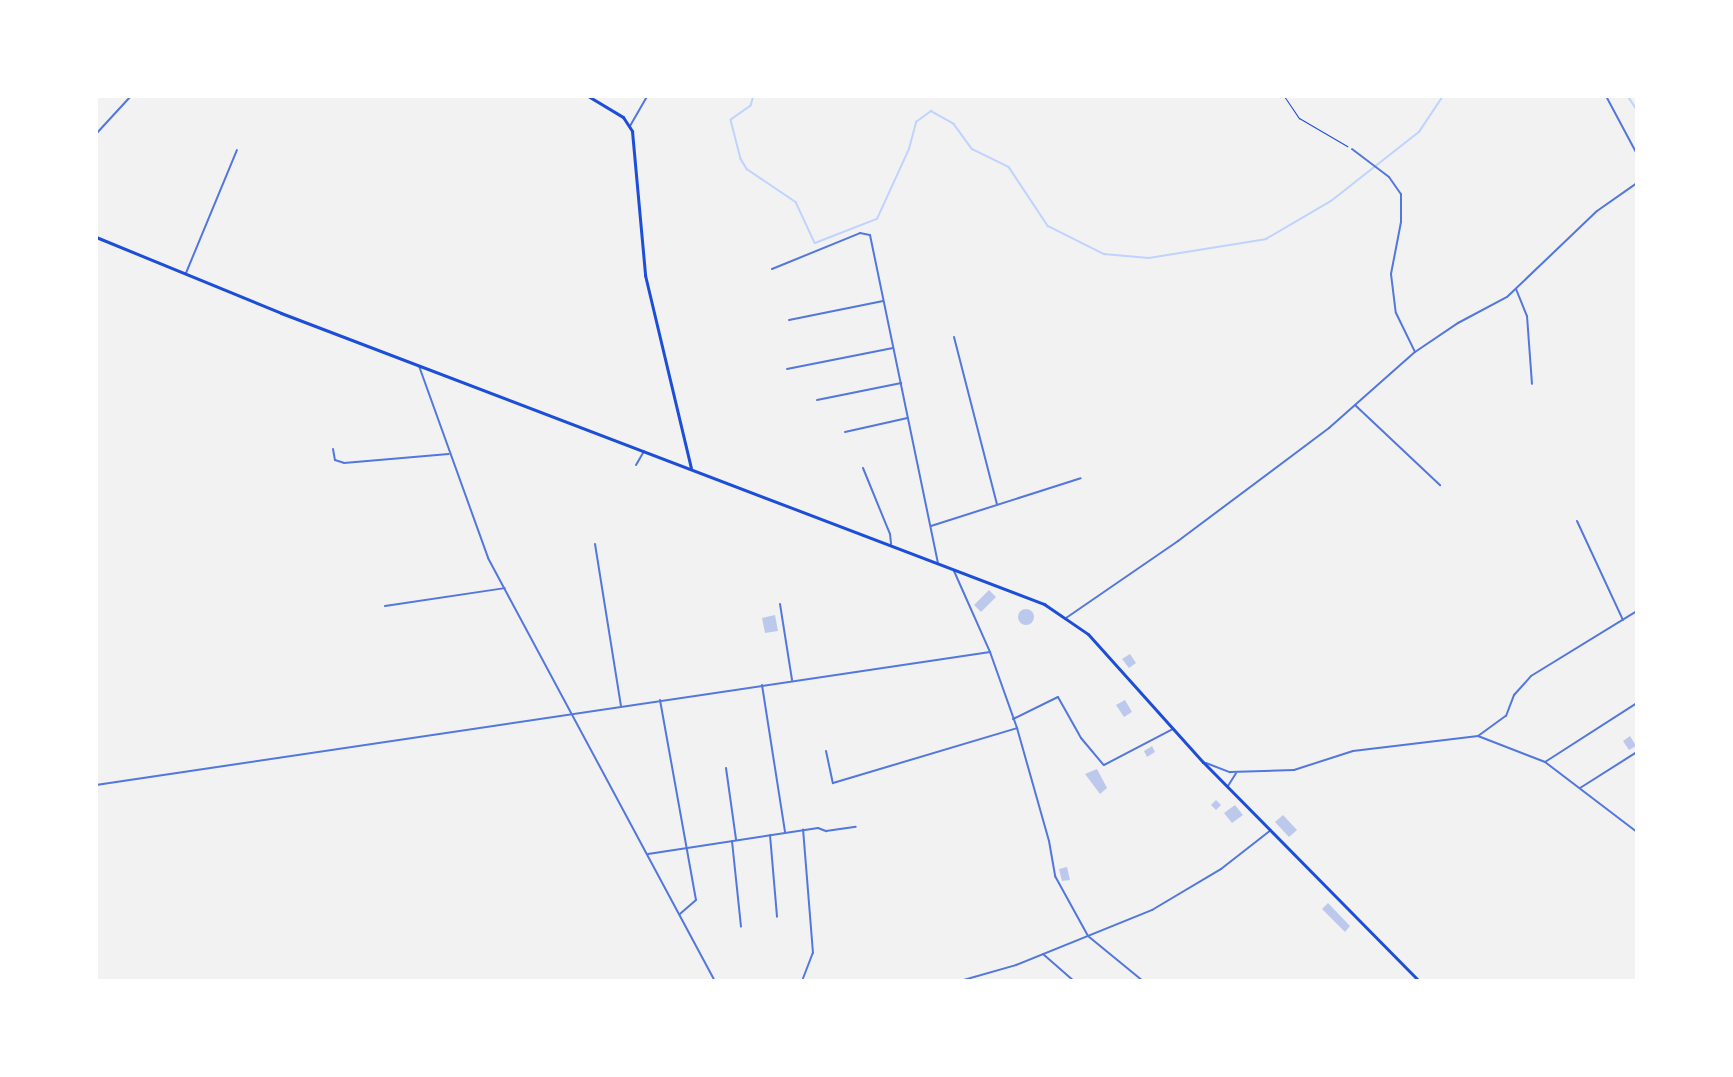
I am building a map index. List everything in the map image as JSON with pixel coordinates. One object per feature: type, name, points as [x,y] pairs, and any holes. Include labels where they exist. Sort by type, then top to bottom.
[{"type":"main road","points":[[588,96],[630,126],[645,275],[692,468]]},
{"type":"main road","points":[[96,237],[307,322],[1044,604],[1088,634],[1203,762],[1419,981]]},
{"type":"street","points":[[96,134],[131,96]]},
{"type":"street","points":[[630,126],[647,96]]},
{"type":"street","points":[[1606,96],[1637,154]]},
{"type":"street","points":[[1352,149],[1378,169],[1401,194],[1401,222],[1391,274],[1396,313],[1415,352]]},
{"type":"street","points":[[186,273],[237,150]]},
{"type":"street","points":[[1066,618],[1228,505],[1355,405],[1415,352],[1516,289],[1597,211],[1637,183]]},
{"type":"street","points":[[772,270],[868,233],[938,562]]},
{"type":"street","points":[[1516,289],[1527,316],[1532,384]]},
{"type":"street","points":[[789,320],[883,300]]},
{"type":"street","points":[[954,337],[997,505]]},
{"type":"street","points":[[787,369],[893,348]]},
{"type":"street","points":[[419,364],[448,454],[478,535],[504,588],[716,981]]},
{"type":"street","points":[[817,400],[901,383]]},
{"type":"street","points":[[1355,405],[1440,485]]},
{"type":"street","points":[[845,432],[907,418]]},
{"type":"street","points":[[333,449],[335,460],[344,463],[448,454]]},
{"type":"street","points":[[636,465],[645,450]]},
{"type":"street","points":[[863,468],[891,544]]},
{"type":"street","points":[[931,526],[1081,478]]},
{"type":"street","points":[[1577,521],[1623,620]]},
{"type":"street","points":[[595,544],[621,706]]},
{"type":"street","points":[[953,568],[990,652],[1017,728],[1049,841],[1054,876],[1088,936],[1143,981]]},
{"type":"street","points":[[385,606],[504,588]]},
{"type":"street","points":[[780,603],[792,680]]},
{"type":"street","points":[[1478,736],[1506,716],[1514,695],[1531,676],[1637,611]]},
{"type":"street","points":[[96,785],[990,652]]},
{"type":"street","points":[[762,685],[785,832]]},
{"type":"street","points":[[1013,719],[1058,697],[1081,738],[1104,765],[1173,729]]},
{"type":"street","points":[[660,700],[696,900],[680,915]]},
{"type":"street","points":[[1545,762],[1637,703]]},
{"type":"street","points":[[826,751],[833,783],[1017,728]]},
{"type":"street","points":[[1203,762],[1221,771],[1294,770],[1353,751],[1478,736],[1545,762],[1637,832]]},
{"type":"street","points":[[1580,788],[1637,752]]},
{"type":"street","points":[[726,768],[741,927]]},
{"type":"street","points":[[1228,786],[1230,778],[1239,772]]},
{"type":"street","points":[[648,854],[785,832],[856,827]]},
{"type":"street","points":[[802,981],[813,953],[803,830]]},
{"type":"street","points":[[960,981],[1044,954],[1152,910],[1198,884],[1270,830]]},
{"type":"street","points":[[770,835],[777,917]]},
{"type":"street","points":[[1044,954],[1074,981]]},
{"type":"path","points":[[1284,96],[1299,118],[1352,149]]},
{"type":"building","points":[[989,590],[996,597],[981,612],[974,605]]},
{"type":"building","points":[[1023,609],[1029,609],[1034,617],[1032,623],[1023,625],[1018,620],[1018,614]]},
{"type":"building","points":[[775,615],[778,631],[765,633],[762,618]]},
{"type":"building","points":[[1130,654],[1136,663],[1129,668],[1122,659]]},
{"type":"building","points":[[1125,700],[1132,712],[1124,717],[1116,705]]},
{"type":"building","points":[[1630,736],[1636,746],[1629,750],[1623,741]]},
{"type":"building","points":[[1152,746],[1155,752],[1147,757],[1144,751]]},
{"type":"building","points":[[1097,769],[1107,788],[1100,794],[1085,774]]},
{"type":"building","points":[[1216,800],[1221,805],[1216,810],[1211,805]]},
{"type":"building","points":[[1235,805],[1243,815],[1232,823],[1224,813]]},
{"type":"building","points":[[1283,815],[1297,830],[1289,837],[1275,822]]},
{"type":"building","points":[[1067,867],[1070,880],[1062,881],[1059,869]]},
{"type":"building","points":[[1328,903],[1350,926],[1345,932],[1322,909]]},
{"type":"waterway","points":[[669,96],[703,96]]},
{"type":"waterway","points":[[754,96],[751,106],[731,120],[741,159],[747,169],[796,202],[815,243],[877,219],[909,149],[916,122],[931,111],[954,124],[972,149],[1009,167],[1048,226],[1104,254],[1149,258],[1266,239],[1331,201],[1419,132],[1443,96]]},
{"type":"waterway","points":[[1628,96],[1637,110]]}]
